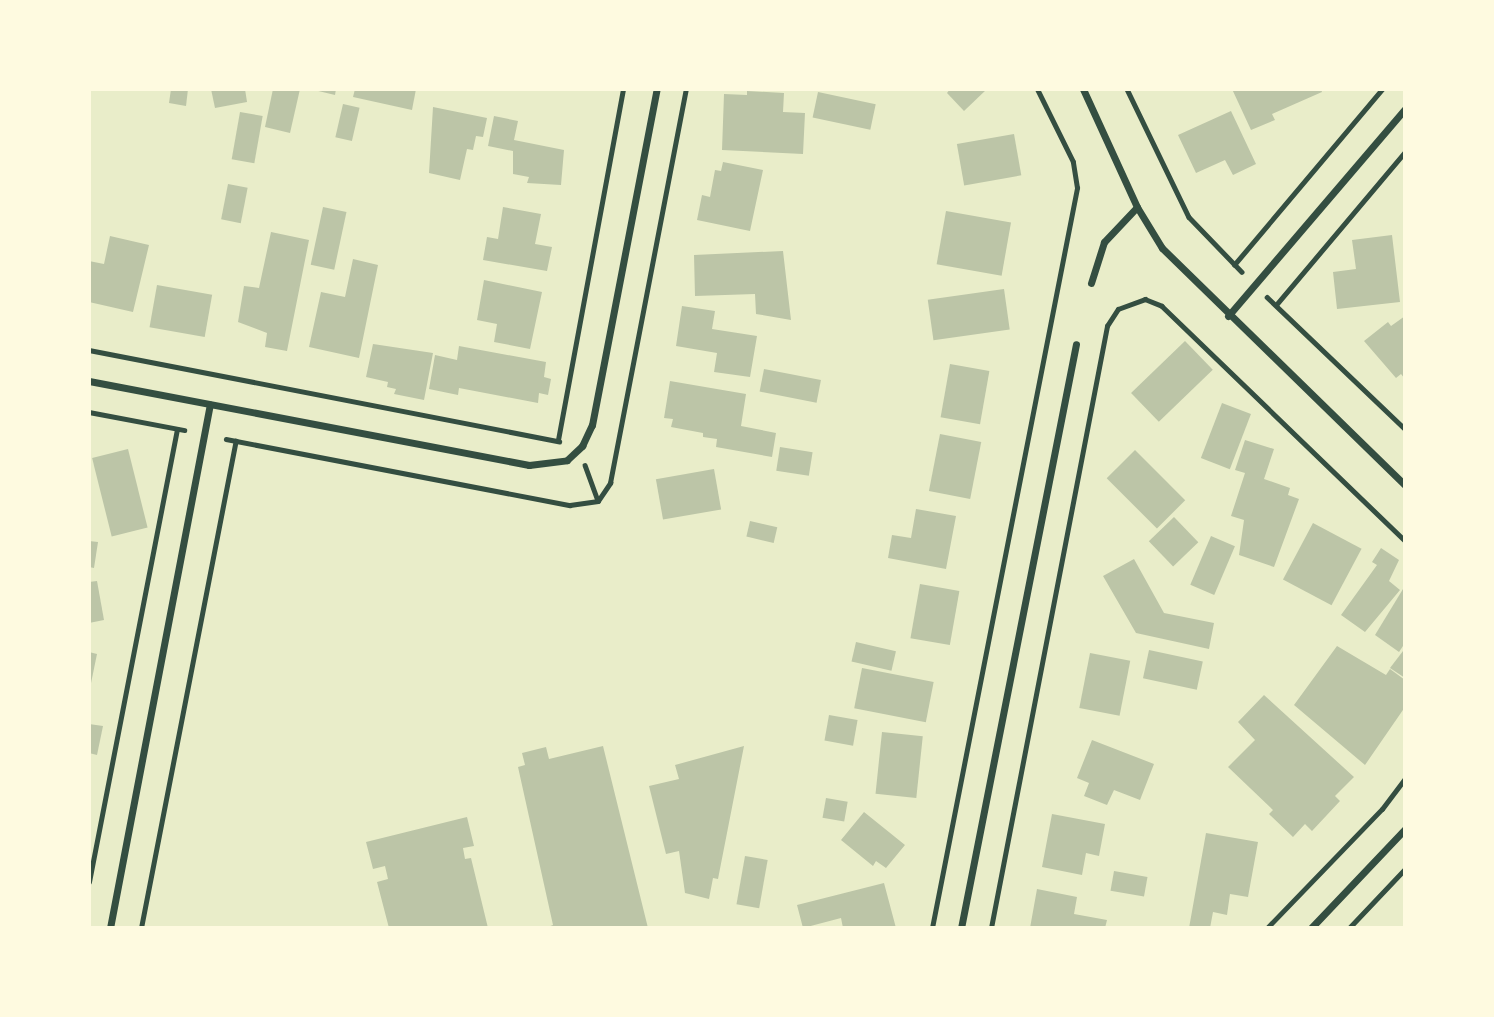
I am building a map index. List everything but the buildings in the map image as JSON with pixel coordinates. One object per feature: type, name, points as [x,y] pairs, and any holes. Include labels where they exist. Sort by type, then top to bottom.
[{"type":"street","points":[[89,381],[529,465],[567,460],[582,446],[592,425],[657,89]]},
{"type":"street","points":[[1083,89],[1137,207],[1162,248],[1228,316],[1405,485]]},
{"type":"street","points":[[1228,316],[1405,109]]},
{"type":"street","points":[[1091,282],[1104,242],[1137,207]]},
{"type":"street","points":[[961,928],[1076,344]]},
{"type":"street","points":[[110,928],[210,404]]},
{"type":"street","points":[[1311,928],[1405,830]]},
{"type":"path","points":[[89,350],[558,440],[624,89]]},
{"type":"path","points":[[226,439],[570,505],[598,501],[610,483],[686,89]]},
{"type":"path","points":[[932,928],[1077,188],[1073,162],[1037,89]]},
{"type":"path","points":[[1127,89],[1189,217],[1242,272]]},
{"type":"path","points":[[1234,264],[1381,89]]},
{"type":"path","points":[[1276,305],[1405,152]]},
{"type":"path","points":[[1267,296],[1405,429]]},
{"type":"path","points":[[991,928],[1107,326],[1118,309],[1145,299],[1162,306],[1405,541]]},
{"type":"path","points":[[89,412],[184,430]]},
{"type":"path","points":[[89,882],[177,429]]},
{"type":"path","points":[[141,928],[236,441]]},
{"type":"path","points":[[585,465],[598,501]]},
{"type":"path","points":[[1267,928],[1382,809],[1405,779]]},
{"type":"path","points":[[1349,928],[1405,869]]}]
